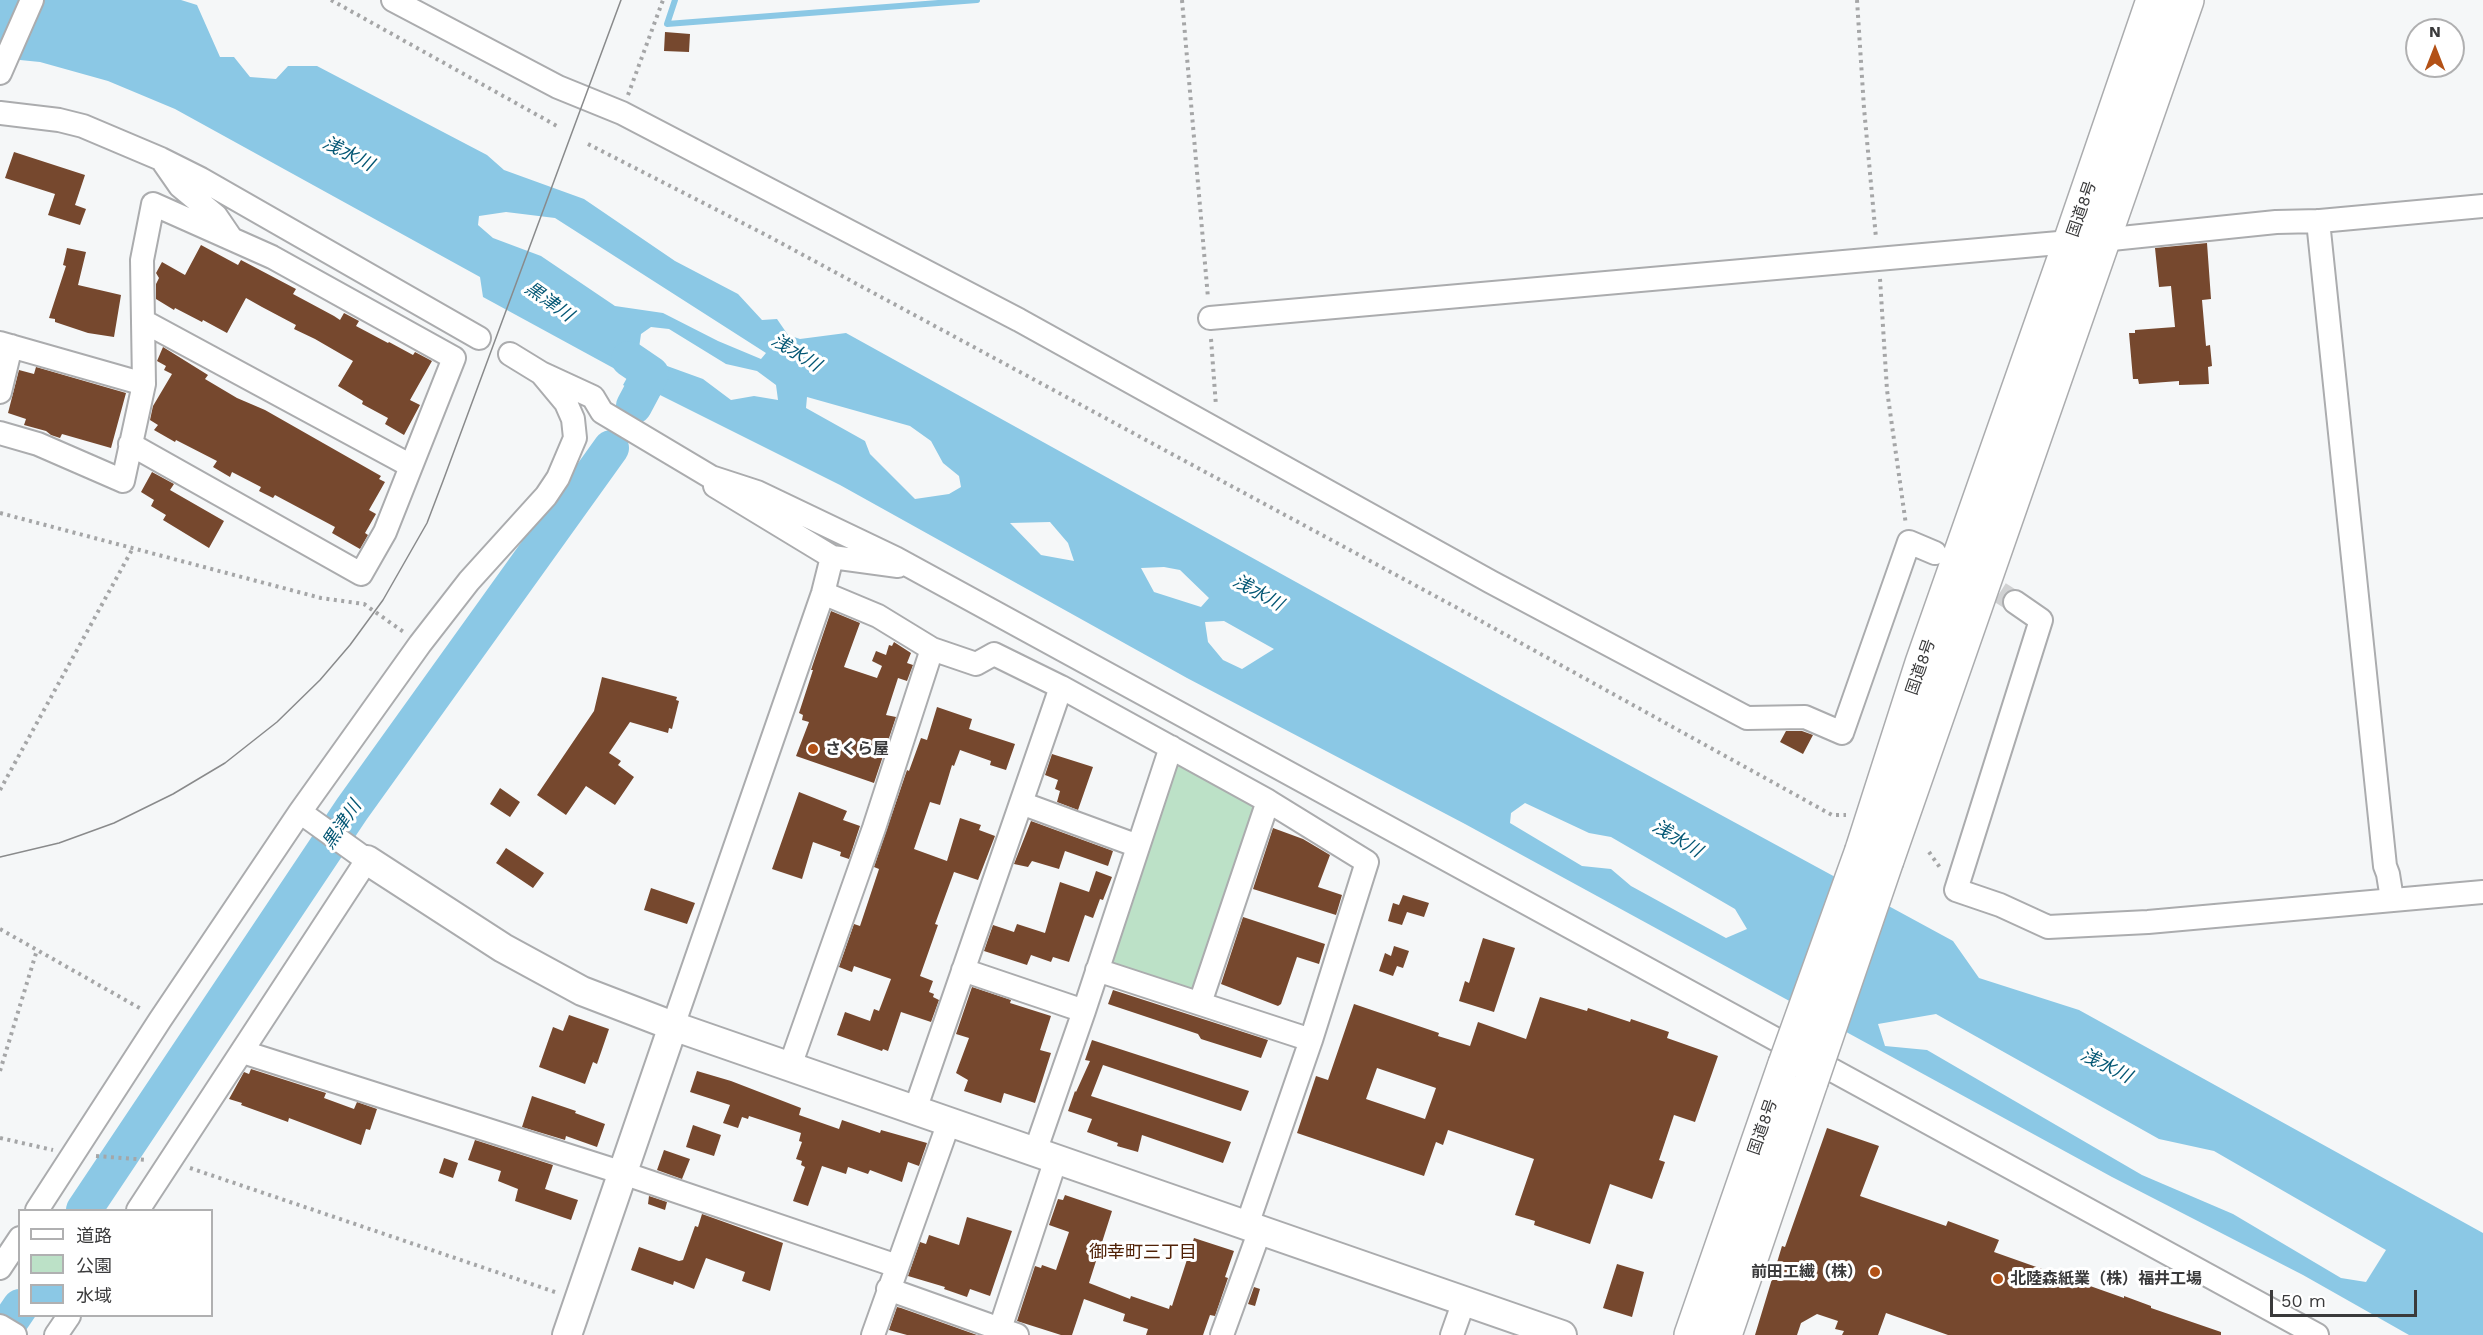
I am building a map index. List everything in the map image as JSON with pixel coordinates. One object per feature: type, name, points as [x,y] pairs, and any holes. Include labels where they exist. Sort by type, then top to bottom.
[{"type":"highway","name":"国道8号","points":[[2086,241],[2153,0]]},
{"type":"highway","name":"国道8号","points":[[1725,1335],[1874,855],[1922,663],[2086,241],[2187,0]]},
{"type":"highway","name":"国道8号","points":[[1691,1335],[1874,855]]},
{"type":"street","points":[[0,73],[32,0]]},
{"type":"street","points":[[393,0],[558,87],[622,113],[1019,320],[1491,582],[1747,717],[1804,717],[1842,733],[1909,543],[1935,553]]},
{"type":"street","points":[[0,113],[59,120],[82,126],[161,159],[201,179],[478,338]]},
{"type":"street","points":[[161,159],[180,186],[216,216],[232,239]]},
{"type":"street","points":[[0,433],[38,444],[123,482],[130,444],[144,384],[142,260],[153,204],[272,257],[454,358],[385,532],[362,573],[130,444]]},
{"type":"street","points":[[1210,318],[2086,241],[2276,222],[2483,206]]},
{"type":"street","points":[[2318,220],[2385,866],[2392,899]]},
{"type":"street","points":[[143,321],[411,466]]},
{"type":"street","points":[[0,392],[6,344],[144,384]]},
{"type":"street","points":[[510,354],[541,373],[593,397],[602,412],[711,477],[757,492],[915,569],[2317,1335]]},
{"type":"street","points":[[38,1209],[160,1020],[300,812],[420,644],[470,581],[546,496],[575,438],[573,419],[566,403],[541,373]]},
{"type":"street","points":[[711,477],[716,489],[832,557],[915,569]]},
{"type":"street","points":[[567,1335],[823,593],[832,557]]},
{"type":"street","points":[[823,593],[878,616],[932,649],[976,664],[994,654],[1060,687],[1268,801],[1367,862],[1222,1335]]},
{"type":"street","points":[[2015,602],[2041,620],[1956,890],[2000,905],[2048,927],[2159,921],[2483,892]]},
{"type":"street","points":[[790,1066],[874,828],[932,649]]},
{"type":"street","points":[[915,1110],[1060,687]]},
{"type":"street","points":[[888,1289],[1005,1333],[1045,1155],[1084,1011],[1171,747]]},
{"type":"street","points":[[1200,1003],[1268,801]]},
{"type":"street","points":[[1021,803],[1138,846]]},
{"type":"street","points":[[300,812],[367,860],[503,948],[582,991],[673,1026],[1562,1335]]},
{"type":"street","points":[[139,1209],[367,860]]},
{"type":"street","points":[[963,970],[1084,1011]]},
{"type":"street","points":[[1097,970],[1311,1040]]},
{"type":"street","points":[[243,1052],[623,1173],[897,1266]]},
{"type":"street","points":[[873,1335],[949,1122]]},
{"type":"street","points":[[0,1268],[18,1241]]},
{"type":"street","points":[[1452,1335],[1464,1301]]},
{"type":"street","points":[[56,1335],[68,1317]]},
{"type":"street","points":[[0,1326],[15,1335]]},
{"type":"path","points":[[331,0],[557,126]]},
{"type":"path","points":[[622,113],[663,0]]},
{"type":"path","points":[[1182,0],[1218,431]]},
{"type":"path","points":[[588,144],[768,236],[1461,610],[1832,814],[1852,816]]},
{"type":"path","points":[[0,513],[321,598],[364,604],[420,644]]},
{"type":"path","points":[[0,790],[134,548]]},
{"type":"path","points":[[0,929],[160,1020]]},
{"type":"path","points":[[0,1071],[37,950]]},
{"type":"path","points":[[0,1138],[73,1154],[171,1161],[579,1300]]},
{"type":"green space","points":[[1181,765],[1259,808],[1196,996],[1104,966],[1169,771]]},
{"type":"water","name":"浅水川","points":[[0,0],[181,0],[197,5],[220,57],[234,57],[250,77],[276,79],[288,66],[317,66],[487,155],[504,170],[584,199],[675,261],[738,294],[762,320],[777,319],[788,335],[800,339],[846,333],[1502,696],[1953,941],[1979,978],[2079,1010],[2483,1233],[2483,1335],[2409,1335],[2303,1275],[2112,1177],[1465,824],[1187,678],[840,485],[660,395],[654,402],[623,385],[628,376],[483,297],[480,277],[175,109],[108,81],[40,62],[0,58]],"holes":[[[506,212],[555,218],[766,353],[761,359],[718,341],[663,313],[615,306],[541,256],[493,238],[478,225],[479,216]],[[651,327],[669,329],[726,364],[757,371],[776,385],[778,400],[754,396],[731,400],[703,379],[645,358],[639,348],[641,334]],[[807,397],[910,426],[931,441],[943,463],[959,476],[961,487],[949,494],[915,499],[870,454],[865,441],[806,408]],[[1050,522],[1068,543],[1074,561],[1041,555],[1010,523]],[[1164,567],[1180,570],[1209,598],[1201,607],[1154,592],[1141,568]],[[1224,621],[1274,649],[1242,669],[1223,660],[1208,642],[1205,622]],[[1525,803],[1589,833],[1611,837],[1735,909],[1747,929],[1726,938],[1631,886],[1611,869],[1582,866],[1510,823],[1511,813]],[[1936,1014],[2159,1139],[2214,1151],[2386,1250],[2366,1282],[2341,1278],[2233,1214],[2142,1175],[1927,1050],[1885,1046],[1878,1024]]]},
{"type":"building","points":[[665,32],[690,34],[689,52],[664,51]]},
{"type":"building","points":[[14,152],[85,175],[75,205],[86,209],[80,225],[48,215],[55,194],[5,178]]},
{"type":"building","points":[[2207,243],[2211,299],[2202,300],[2206,346],[2210,345],[2212,366],[2208,367],[2209,384],[2179,385],[2179,381],[2139,384],[2138,379],[2133,379],[2129,333],[2135,333],[2135,330],[2175,327],[2171,286],[2159,287],[2155,248]]},
{"type":"building","points":[[201,245],[238,265],[241,260],[296,289],[293,294],[340,320],[344,313],[359,321],[356,326],[413,355],[415,352],[432,361],[410,400],[420,405],[404,435],[385,424],[388,418],[362,404],[363,401],[338,386],[353,361],[294,329],[296,325],[246,298],[227,333],[203,320],[202,322],[175,308],[174,310],[156,299],[156,284],[159,278],[156,273],[162,262],[185,275]]},
{"type":"building","points":[[67,248],[86,252],[78,285],[121,295],[114,337],[88,333],[49,318],[66,266],[63,265]]},
{"type":"building","points":[[163,347],[208,375],[205,379],[237,398],[265,410],[381,476],[379,479],[385,482],[369,510],[376,514],[365,533],[368,535],[360,549],[332,533],[335,527],[275,495],[273,498],[259,491],[261,487],[232,472],[230,477],[213,467],[217,461],[154,430],[158,425],[150,420],[153,406],[172,374],[164,370],[166,366],[157,361]]},
{"type":"building","points":[[36,367],[126,393],[111,448],[62,434],[60,438],[51,435],[46,431],[24,425],[26,419],[8,413],[19,370],[34,374]]},
{"type":"building","points":[[152,472],[174,484],[170,490],[224,521],[209,548],[163,520],[166,515],[151,506],[154,500],[141,492]]},
{"type":"building","points":[[831,611],[860,623],[844,667],[877,678],[882,666],[872,661],[876,651],[886,655],[889,645],[892,646],[894,642],[911,653],[907,663],[913,665],[907,681],[898,678],[886,715],[896,717],[874,783],[796,756],[809,722],[802,720],[803,715],[799,713]]},
{"type":"building","points":[[602,677],[677,697],[676,700],[679,701],[672,729],[669,728],[668,733],[630,722],[609,753],[621,761],[618,765],[634,777],[615,805],[586,786],[566,815],[537,795],[594,711]]},
{"type":"building","points":[[937,707],[972,719],[969,729],[1015,744],[1006,770],[990,765],[991,761],[960,750],[954,766],[952,765],[940,805],[930,802],[914,849],[947,861],[960,818],[981,825],[979,830],[995,836],[978,880],[954,872],[935,924],[938,925],[920,976],[933,981],[929,992],[939,1000],[931,1022],[901,1012],[888,1051],[883,1049],[882,1051],[837,1035],[845,1012],[870,1021],[874,1009],[879,1011],[891,979],[854,966],[852,972],[839,967],[854,924],[860,926],[879,869],[874,867],[907,770],[909,771],[921,738],[927,740]]},
{"type":"building","points":[[1786,731],[1802,731],[1813,735],[1803,754],[1780,742]]},
{"type":"building","points":[[1052,754],[1093,767],[1078,810],[1057,802],[1060,791],[1055,789],[1058,780],[1045,775]]},
{"type":"building","points":[[500,788],[520,802],[510,817],[490,804]]},
{"type":"building","points":[[799,792],[847,811],[843,820],[860,826],[849,859],[840,856],[841,852],[813,842],[802,879],[772,869]]},
{"type":"building","points":[[1031,821],[1113,851],[1108,866],[1065,851],[1059,869],[1032,861],[1028,867],[1014,864]]},
{"type":"building","points":[[1273,828],[1303,839],[1330,855],[1318,887],[1342,895],[1336,915],[1253,889]]},
{"type":"building","points":[[506,848],[544,873],[533,888],[496,863]]},
{"type":"building","points":[[1096,871],[1112,877],[1093,918],[1085,915],[1069,962],[1053,957],[1051,962],[1031,955],[1027,965],[984,951],[993,925],[1014,932],[1017,924],[1045,933],[1060,882],[1089,892]]},
{"type":"building","points":[[651,888],[695,903],[687,924],[644,910]]},
{"type":"building","points":[[1403,895],[1429,903],[1424,917],[1407,912],[1402,925],[1388,921],[1393,903],[1399,905]]},
{"type":"building","points":[[1243,917],[1325,944],[1319,964],[1297,957],[1281,1004],[1278,1006],[1221,984]]},
{"type":"building","points":[[1483,938],[1515,948],[1494,1012],[1459,1001],[1465,981],[1469,983]]},
{"type":"building","points":[[1394,946],[1409,951],[1403,968],[1397,966],[1393,976],[1379,971],[1385,953],[1391,956]]},
{"type":"building","points":[[972,987],[1011,1000],[1010,1003],[1051,1016],[1040,1050],[1051,1053],[1035,1103],[1004,1093],[1001,1103],[964,1091],[968,1080],[956,1073],[969,1038],[956,1034]]},
{"type":"building","points":[[1113,990],[1268,1040],[1261,1058],[1201,1039],[1198,1034],[1108,1004]]},
{"type":"building","points":[[1540,997],[1587,1011],[1588,1008],[1630,1022],[1631,1019],[1669,1032],[1667,1038],[1718,1056],[1695,1122],[1674,1115],[1659,1160],[1665,1162],[1652,1199],[1610,1184],[1590,1244],[1534,1225],[1535,1221],[1515,1215],[1534,1159],[1448,1130],[1443,1145],[1436,1142],[1424,1176],[1297,1133],[1316,1076],[1328,1080],[1354,1004],[1470,1046],[1478,1022],[1526,1039]],"holes":[[[1377,1068],[1436,1088],[1425,1119],[1366,1099]]]},
{"type":"building","points":[[569,1015],[609,1029],[597,1064],[593,1062],[585,1084],[539,1067],[553,1027],[563,1031]]},
{"type":"building","points":[[1092,1040],[1249,1091],[1241,1111],[1103,1065],[1091,1096],[1231,1142],[1223,1163],[1142,1135],[1138,1152],[1117,1146],[1118,1143],[1087,1132],[1092,1119],[1068,1111],[1090,1061],[1085,1060]]},
{"type":"building","points":[[251,1069],[326,1093],[324,1098],[354,1109],[357,1102],[377,1109],[370,1130],[366,1129],[361,1145],[289,1118],[288,1122],[229,1099],[244,1072],[249,1074]]},
{"type":"building","points":[[697,1071],[731,1081],[801,1108],[799,1115],[839,1129],[842,1120],[880,1133],[881,1130],[927,1143],[919,1166],[908,1162],[902,1182],[870,1170],[868,1174],[848,1167],[846,1174],[822,1166],[808,1206],[793,1201],[805,1167],[801,1165],[802,1161],[796,1159],[802,1142],[799,1141],[801,1133],[749,1116],[748,1119],[742,1117],[738,1128],[723,1123],[730,1105],[690,1092]]},
{"type":"building","points":[[532,1096],[605,1124],[597,1147],[566,1136],[565,1140],[522,1127]]},
{"type":"building","points":[[693,1125],[721,1135],[714,1156],[686,1147]]},
{"type":"building","points":[[1827,1128],[1879,1146],[1860,1196],[1946,1226],[1948,1221],[1999,1240],[1994,1252],[2124,1298],[2124,1296],[2151,1306],[2151,1308],[2221,1332],[2221,1335],[1948,1335],[1886,1313],[1878,1335],[1842,1335],[1844,1331],[1835,1329],[1838,1321],[1817,1314],[1801,1323],[1797,1335],[1755,1335],[1782,1246],[1785,1247]]},
{"type":"building","points":[[475,1140],[553,1165],[545,1189],[578,1200],[571,1220],[515,1201],[518,1189],[498,1181],[501,1171],[468,1160]]},
{"type":"building","points":[[664,1150],[690,1159],[682,1179],[657,1170]]},
{"type":"building","points":[[444,1158],[458,1163],[453,1178],[439,1173]]},
{"type":"building","points":[[1065,1195],[1112,1211],[1089,1283],[1130,1299],[1131,1296],[1169,1309],[1170,1305],[1172,1306],[1194,1238],[1234,1251],[1225,1277],[1228,1278],[1215,1316],[1210,1315],[1203,1335],[1146,1335],[1148,1329],[1123,1321],[1125,1314],[1084,1299],[1072,1335],[1061,1335],[1017,1321],[1035,1266],[1041,1268],[1042,1265],[1056,1270],[1069,1232],[1049,1225],[1058,1199],[1063,1200]]},
{"type":"building","points":[[649,1196],[667,1202],[665,1210],[648,1204]]},
{"type":"building","points":[[702,1214],[783,1243],[770,1291],[742,1281],[745,1272],[706,1258],[694,1289],[674,1281],[673,1285],[631,1270],[639,1247],[679,1261],[683,1260],[695,1226],[698,1227]]},
{"type":"building","points":[[967,1217],[1012,1231],[990,1296],[970,1289],[967,1297],[944,1289],[945,1287],[908,1276],[920,1242],[926,1244],[929,1235],[959,1245]]},
{"type":"building","points":[[1617,1264],[1644,1272],[1632,1317],[1603,1308]]},
{"type":"building","points":[[1254,1287],[1260,1289],[1255,1306],[1248,1304]]},
{"type":"building","points":[[897,1307],[977,1335],[907,1335],[889,1330]]},
{"type":"waterway","points":[[675,0],[667,24],[977,0]]},
{"type":"waterway","name":"黒津川","points":[[629,359],[651,374],[634,406]]},
{"type":"waterway","name":"黒津川","points":[[85,1209],[352,809],[611,448]]},
{"type":"waterway","name":"黒津川","points":[[1,1335],[18,1310]]},
{"type":"tunnel","points":[[1972,575],[2015,602]]},
{"type":"tram line","points":[[0,857],[59,843],[114,823],[173,794],[225,763],[277,722],[320,680],[350,645],[383,600],[427,523],[621,0]]},
{"type":"place","name":"さくら屋","points":[[813,749]]},
{"type":"place","name":"前田工繊（株）","points":[[1875,1272]]},
{"type":"place","name":"北陸森紙業（株）福井工場","points":[[1998,1279]]},
{"type":"district","name":"御幸町三丁目","points":[[1143,1253]]}]
